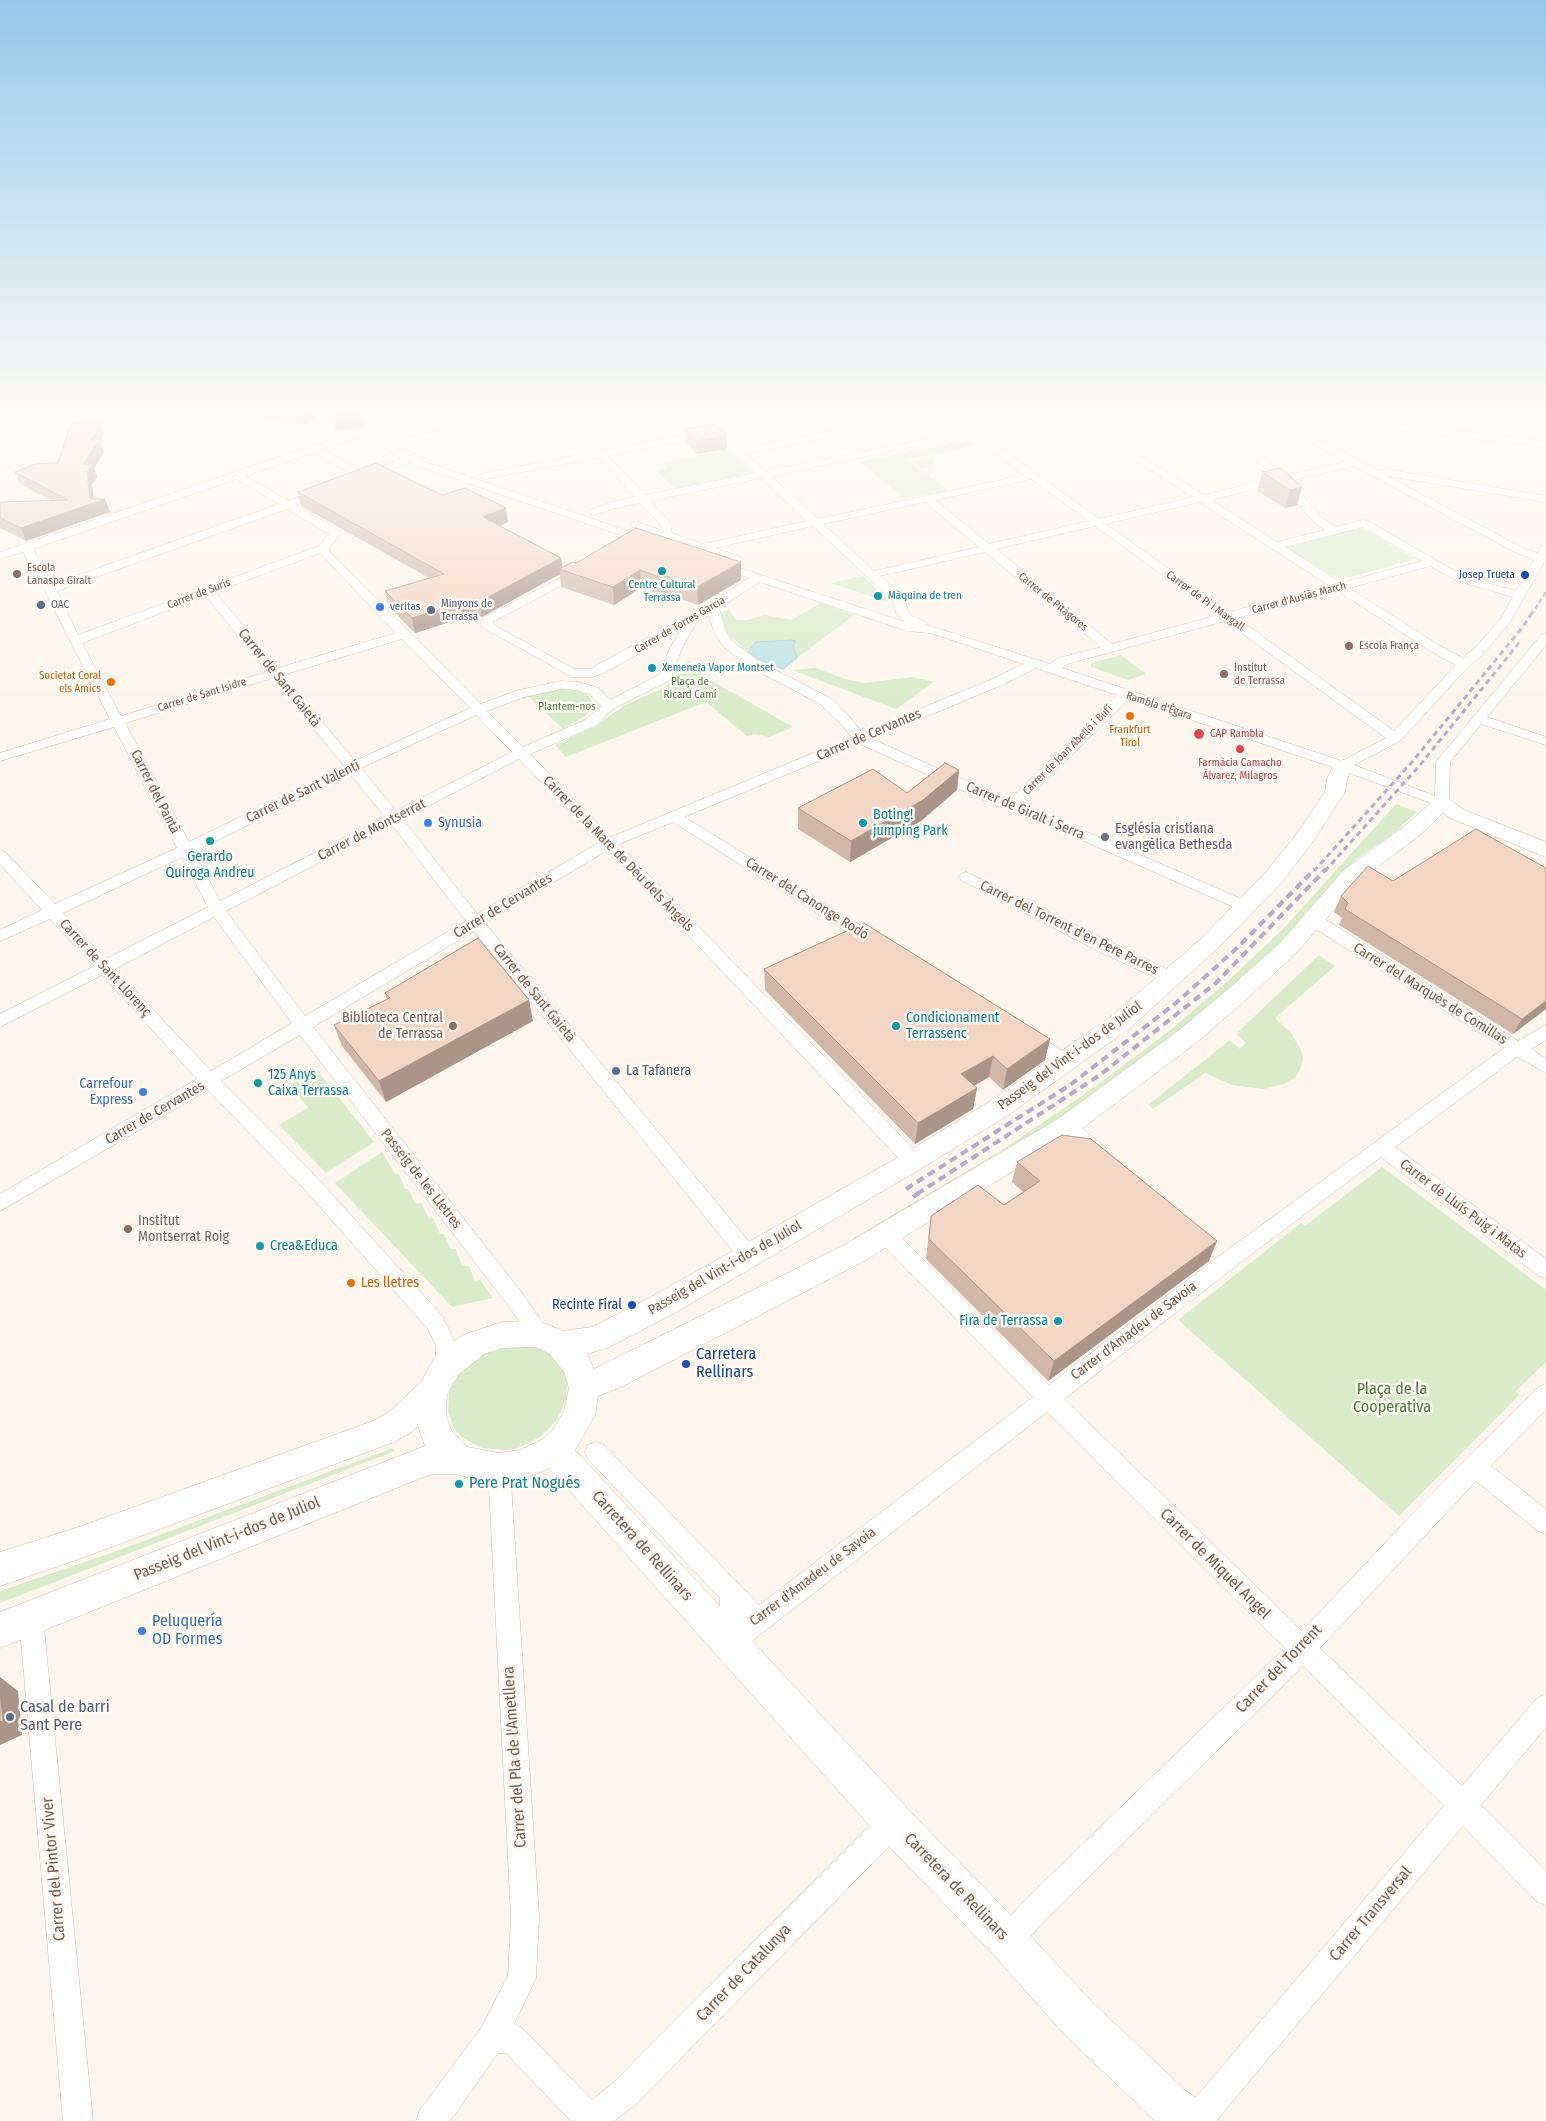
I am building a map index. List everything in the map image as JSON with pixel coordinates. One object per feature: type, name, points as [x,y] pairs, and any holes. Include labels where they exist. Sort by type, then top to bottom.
[{"type":"street","points":[[0,556],[134,510]]},
{"type":"street","points":[[50,589],[275,510]]},
{"type":"street","points":[[297,510],[336,533],[324,548]]},
{"type":"street","name":"Rambla d'Ègara","points":[[557,510],[911,628],[931,630],[1052,669],[1343,766],[1442,804]]},
{"type":"street","name":"Rambla d'Ègara","points":[[588,510],[902,613],[922,620],[931,630]]},
{"type":"street","points":[[594,512],[599,510]]},
{"type":"street","points":[[653,510],[665,523],[668,536],[667,542],[680,551],[874,510]]},
{"type":"street","points":[[803,510],[899,600],[902,613]]},
{"type":"street","name":"Carrer de Pitàgores","points":[[940,510],[1110,648]]},
{"type":"street","name":"Carrer de Pi i Margall","points":[[1079,510],[1395,738]]},
{"type":"street","points":[[871,575],[1152,510]]},
{"type":"street","points":[[1220,510],[1436,649],[1464,664]]},
{"type":"street","points":[[1311,510],[1317,519],[1333,531]]},
{"type":"street","points":[[1343,766],[1395,738],[1481,648],[1506,619],[1542,553],[1519,550],[1450,510]]},
{"type":"street","points":[[1275,546],[1364,523],[1462,579],[1519,595]]},
{"type":"street","points":[[624,547],[640,538]]},
{"type":"street","name":"Carrer del Pantà","points":[[26,547],[50,589],[75,641],[184,850],[218,910],[302,1025]]},
{"type":"street","name":"Carrer de Suris","points":[[75,641],[324,548]]},
{"type":"street","name":"Carrer de la Mare de Déu dels Àngels","points":[[324,548],[324,553],[914,1161]]},
{"type":"street","name":"Carrer d'Ausiàs March","points":[[1052,669],[1063,661],[1432,562]]},
{"type":"street","name":"Carrer de Torres Garcia","points":[[590,566],[488,620],[488,627],[572,673],[580,674],[600,670],[713,607],[758,577]]},
{"type":"street","name":"Carrer de Sant Gaietà","points":[[208,590],[394,818],[476,923],[748,1255]]},
{"type":"street","points":[[713,607],[720,632],[728,644],[754,664],[809,691],[824,701],[859,738]]},
{"type":"street","name":"Carrer de Montserrat","points":[[0,1021],[520,753],[590,723],[608,706],[665,677],[676,648],[691,621],[713,607]]},
{"type":"street","name":"Rambla d'Ègara","points":[[874,616],[889,612],[902,613]]},
{"type":"street","name":"Carrer de Sant Isidre","points":[[0,757],[404,634]]},
{"type":"street","points":[[584,1388],[612,1376],[745,1309],[886,1235],[1067,1126],[1187,1037],[1241,992],[1289,947],[1351,876],[1413,830],[1442,804],[1443,762],[1546,637]]},
{"type":"street","points":[[1529,658],[1544,661]]},
{"type":"street","name":"Carrer de Cervantes","points":[[0,1203],[210,1081],[608,844],[997,682],[1034,664]]},
{"type":"street","name":"Carrer de Sant Valentí","points":[[0,936],[477,710],[520,694],[561,685],[578,686],[594,690],[608,706]]},
{"type":"street","name":"Carrer de Joan Abelló i Bufí","points":[[1011,806],[1125,694]]},
{"type":"street","points":[[1480,719],[1546,741]]},
{"type":"street","name":"Carrer de Giralt i Serra","points":[[859,738],[1245,907]]},
{"type":"street","name":"Passeig del Vint-i-dos de Juliol","points":[[550,1339],[596,1339],[663,1305],[914,1161],[998,1109],[1122,1021],[1172,978],[1276,876],[1307,835],[1335,792],[1337,779],[1343,766]]},
{"type":"street","points":[[1442,804],[1464,806],[1546,840]]},
{"type":"street","points":[[1442,804],[1457,814],[1546,850]]},
{"type":"street","name":"Carrer del Canonge Rodó","points":[[676,817],[681,822],[882,946]]},
{"type":"street","name":"Carrer de Sant Llorenç","points":[[0,855],[210,1081]]},
{"type":"street","name":"Carrer del Torrent d'en Pere Parres","points":[[966,877],[1108,949],[1172,978]]},
{"type":"street","name":"Carrer del Marquès de Comillas","points":[[1314,920],[1546,1067]]},
{"type":"street","name":"Passeig de les Lletres","points":[[302,1025],[515,1299],[550,1339]]},
{"type":"street","points":[[1017,1030],[1065,1061]]},
{"type":"street","name":"Carrer d'Amadeu de Savoia","points":[[744,1631],[1048,1399],[1223,1255],[1381,1147],[1504,1056],[1546,1031]]},
{"type":"street","points":[[210,1081],[314,1187],[436,1323],[445,1343],[448,1364]]},
{"type":"street","points":[[1067,1126],[1117,1167]]},
{"type":"street","name":"Carrer de Lluís Puig i Matas","points":[[1381,1147],[1546,1270]]},
{"type":"street","name":"Carrer de Miquel Angel","points":[[886,1235],[1048,1399],[1462,1806],[1546,1892]]},
{"type":"street","points":[[0,1569],[78,1543],[383,1432],[399,1422],[432,1392],[448,1364],[474,1344],[502,1334],[550,1339],[578,1366],[584,1388],[579,1415],[564,1440],[554,1450],[522,1465],[499,1468],[476,1465],[457,1459],[438,1439],[430,1416],[432,1392]]},
{"type":"street","name":"Carrer del Torrent","points":[[1008,1941],[1033,1912],[1302,1649],[1546,1394]]},
{"type":"street","name":"Carretera de Rellinars","points":[[554,1450],[744,1631],[893,1822],[1008,1941],[1079,2019],[1170,2106],[1194,2121]]},
{"type":"street","name":"Carretera de Rellinars","points":[[596,1452],[732,1595],[744,1631]]},
{"type":"street","name":"Passeig del Vint-i-dos de Juliol","points":[[0,1630],[419,1463],[432,1459],[457,1459]]},
{"type":"street","points":[[1475,1467],[1546,1523]]},
{"type":"street","name":"Carrer del Pla de l'Ametllera","points":[[431,2121],[491,2038],[522,1978],[525,1917],[499,1468]]},
{"type":"street","points":[[732,1595],[744,1631]]},
{"type":"street","name":"Carrer del Pintor Viver","points":[[31,1618],[78,2121]]},
{"type":"street","name":"Carrer Transversal","points":[[1194,2121],[1546,1707]]},
{"type":"street","name":"Carrer de Catalunya","points":[[591,2120],[624,2094],[893,1822]]},
{"type":"street","points":[[491,2038],[512,2038],[591,2120]]},
{"type":"green space","points":[[1361,527],[1415,559],[1350,577],[1331,575],[1285,547]]},
{"type":"green space","points":[[863,576],[890,601],[887,602],[831,583]]},
{"type":"green space","points":[[821,603],[854,615],[797,658],[793,646],[773,641],[756,642],[748,652],[731,637],[719,622],[717,613],[729,610],[737,620],[747,620],[765,615],[791,620]]},
{"type":"green space","points":[[1121,655],[1146,674],[1128,680],[1091,667],[1091,664],[1094,662]]},
{"type":"green space","name":"Plaça de Ricard Camí","points":[[689,661],[705,677],[793,727],[769,737],[755,734],[747,736],[706,702],[566,757],[555,745],[594,727],[625,705],[664,688],[678,674],[682,664]]},
{"type":"green space","points":[[816,668],[845,679],[865,683],[912,677],[934,682],[896,709],[792,670]]},
{"type":"green space","name":"Plantem-nos","points":[[562,689],[575,690],[586,694],[593,705],[591,712],[563,729],[528,696]]},
{"type":"green space","points":[[1396,804],[1417,812],[1389,837],[1356,859],[1271,953],[1215,1005],[1092,1099],[857,1242],[854,1238],[1002,1150],[1089,1091],[1168,1032],[1228,981],[1284,928]]},
{"type":"green space","points":[[1319,955],[1335,966],[1275,1018],[1291,1033],[1301,1050],[1303,1058],[1296,1077],[1284,1084],[1263,1089],[1232,1085],[1205,1073],[1153,1109],[1148,1105],[1230,1040],[1240,1049],[1246,1043],[1236,1034]]},
{"type":"green space","points":[[317,1070],[374,1142],[326,1173],[279,1125],[308,1108],[290,1085]]},
{"type":"green space","points":[[382,1152],[395,1174],[399,1174],[405,1189],[408,1189],[416,1204],[421,1203],[429,1219],[433,1218],[440,1234],[444,1234],[451,1249],[456,1249],[462,1266],[469,1266],[475,1281],[480,1280],[493,1298],[452,1307],[335,1183]]},
{"type":"green space","name":"Plaça de la Cooperativa","points":[[1382,1167],[1546,1290],[1546,1362],[1516,1391],[1519,1395],[1399,1516],[1178,1320],[1301,1223],[1305,1226]]},
{"type":"green space","points":[[532,1345],[550,1354],[563,1369],[567,1379],[566,1399],[557,1420],[540,1437],[518,1448],[506,1450],[482,1448],[463,1438],[455,1430],[448,1411],[449,1390],[459,1370],[487,1349]]},
{"type":"green space","points":[[393,1448],[395,1451],[0,1603],[0,1591],[114,1552]]},
{"type":"water","points":[[796,641],[793,646],[797,658],[783,669],[760,660],[748,652],[756,642]]},
{"type":"building","points":[[0,510],[73,510],[21,528],[0,518]]},
{"type":"building","points":[[330,510],[501,510],[483,517],[561,558],[479,602],[473,599],[412,618],[385,591],[444,574]]},
{"type":"building","points":[[636,528],[741,562],[697,587],[666,576],[662,578],[640,570],[613,587],[559,569],[573,562],[576,563]]},
{"type":"building","points":[[945,763],[959,770],[923,800],[851,841],[798,808],[873,769],[907,793]]},
{"type":"building","points":[[1476,829],[1546,868],[1546,1001],[1522,1019],[1345,909],[1348,903],[1341,896],[1368,866],[1393,881]]},
{"type":"building","name":"Condicionament Terrassenc","points":[[864,923],[1050,1039],[1007,1069],[993,1056],[961,1074],[977,1088],[918,1123],[764,969]]},
{"type":"building","name":"Biblioteca Central de Terrassa","points":[[478,938],[529,1000],[379,1081],[334,1025],[390,998],[385,993]]},
{"type":"building","name":"Fira de Terrassa","points":[[1062,1135],[1091,1139],[1217,1241],[1054,1361],[929,1239],[931,1216],[978,1185],[1004,1205],[1040,1181],[1017,1162]]},
{"type":"building","points":[[0,1689],[3,1721],[0,1722]]},
{"type":"railway","points":[[1531,615],[1546,592]]},
{"type":"railway","points":[[1314,871],[1412,762],[1522,628],[1532,613]]},
{"type":"railway","points":[[1325,871],[1420,765],[1519,643]]},
{"type":"railway","points":[[906,1189],[1070,1085],[1176,1003],[1237,948],[1315,869]]},
{"type":"railway","points":[[917,1194],[1100,1075],[1216,983],[1326,869]]},
{"type":"railway","points":[[913,1197],[919,1193]]},
{"type":"place","name":"Centre Cultural Terrassa","points":[[662,571]]},
{"type":"place","name":"Escola Lanaspa Giralt","points":[[17,574]]},
{"type":"place","name":"Josep Trueta","points":[[1525,575]]},
{"type":"place","name":"Màquina de tren","points":[[878,596]]},
{"type":"place","name":"OAC","points":[[41,605]]},
{"type":"place","name":"veritas","points":[[380,607]]},
{"type":"place","name":"Minyons de Terrassa","points":[[431,610]]},
{"type":"place","name":"Escola França","points":[[1349,646]]},
{"type":"place","name":"Xemeneia Vapor Montset","points":[[652,668]]},
{"type":"place","name":"Institut de Terrassa","points":[[1224,674]]},
{"type":"place","name":"Societat Coral els Amics","points":[[111,682]]},
{"type":"place","name":"Frankfurt Tirol","points":[[1130,716]]},
{"type":"place","name":"CAP Rambla","points":[[1199,734]]},
{"type":"place","name":"Farmàcia Camacho Àlvarez, Milagros","points":[[1240,749]]},
{"type":"place","name":"Synusia","points":[[428,823]]},
{"type":"place","name":"Boting! jumping Park","points":[[863,823]]},
{"type":"place","name":"Església cristiana evangèlica Bethesda","points":[[1105,837]]},
{"type":"place","name":"Gerardo Quiroga Andreu","points":[[210,841]]},
{"type":"place","name":"Biblioteca Central de Terrassa","points":[[453,1026]]},
{"type":"place","name":"Condicionament Terrassenc","points":[[896,1026]]},
{"type":"place","name":"La Tafanera","points":[[616,1071]]},
{"type":"place","name":"125 Anys Caixa Terrassa","points":[[258,1083]]},
{"type":"place","name":"Carrefour Express","points":[[143,1092]]},
{"type":"place","name":"Institut Montserrat Roig","points":[[128,1229]]},
{"type":"place","name":"Crea&Educa","points":[[260,1246]]},
{"type":"place","name":"Les lletres","points":[[351,1283]]},
{"type":"place","name":"Recinte Firal","points":[[632,1305]]},
{"type":"place","name":"Fira de Terrassa","points":[[1058,1321]]},
{"type":"place","name":"Carretera Rellinars","points":[[686,1364]]},
{"type":"place","name":"Pere Prat Nogués","points":[[459,1484]]},
{"type":"place","name":"Peluquería OD Formes","points":[[142,1631]]},
{"type":"place","name":"Casal de barri Sant Pere","points":[[10,1717]]}]
